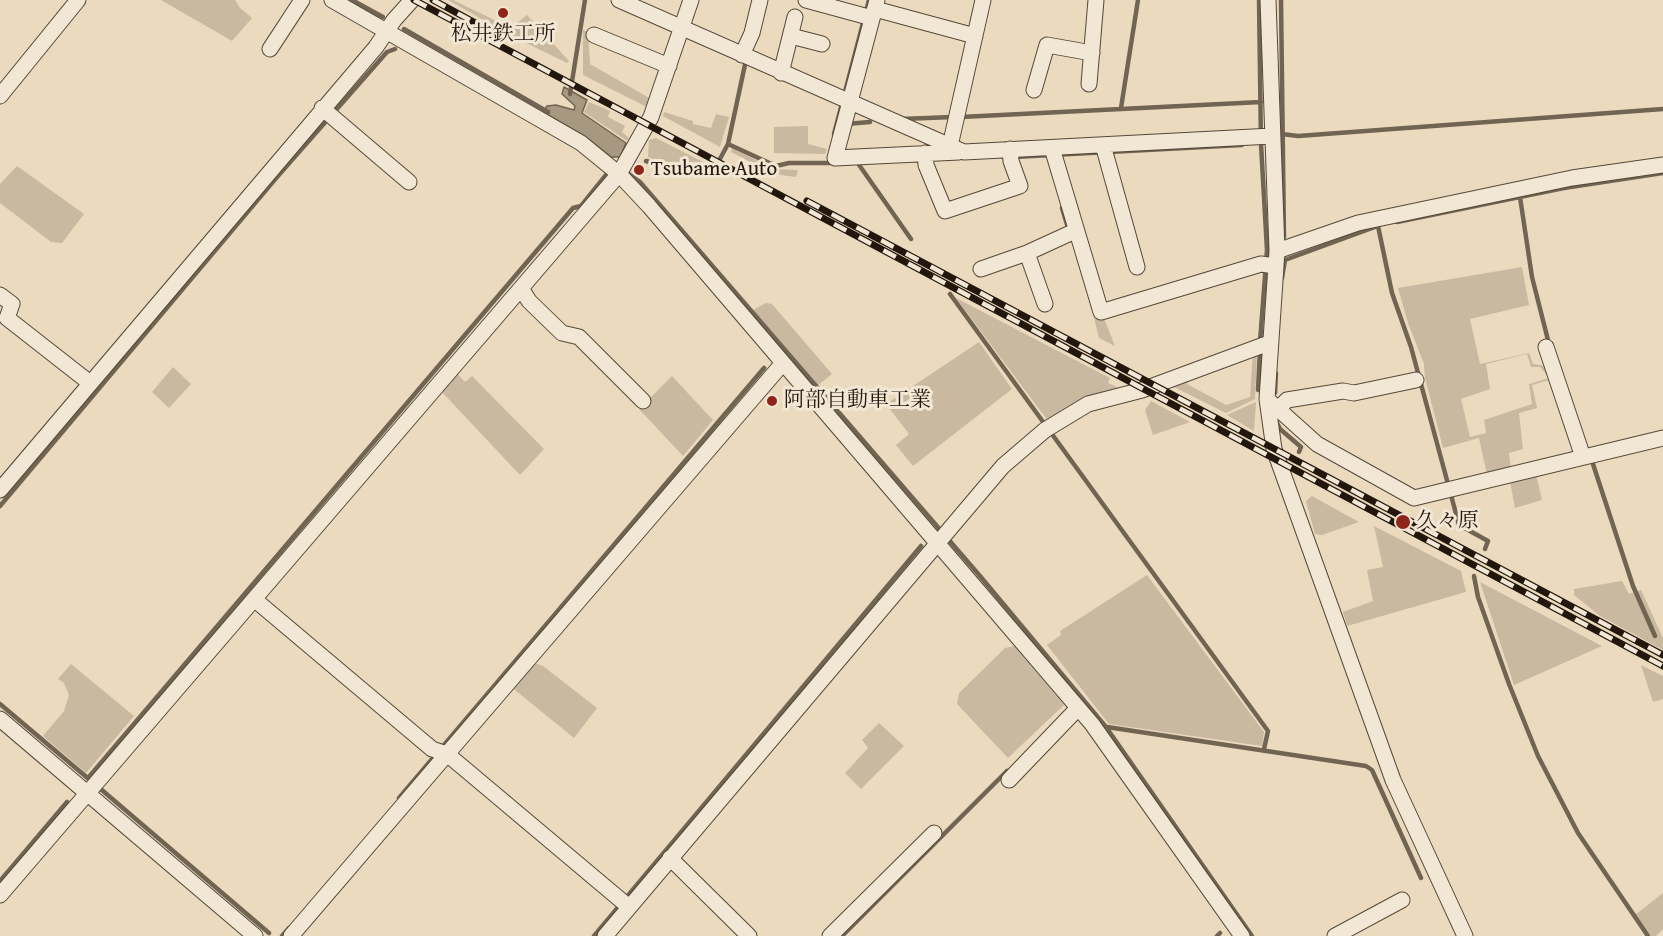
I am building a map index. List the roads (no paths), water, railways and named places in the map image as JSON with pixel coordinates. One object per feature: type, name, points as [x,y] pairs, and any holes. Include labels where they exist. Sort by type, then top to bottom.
[{"type":"street","points":[[0,96],[78,0]]},
{"type":"street","points":[[270,49],[302,0]]},
{"type":"street","points":[[332,0],[581,143],[619,174],[783,363],[942,537],[1078,708],[1239,935]]},
{"type":"street","points":[[0,490],[90,383],[328,113],[412,0]]},
{"type":"street","points":[[619,0],[957,149],[1010,154],[1104,150],[1264,136]]},
{"type":"street","points":[[0,895],[619,174],[651,117],[691,0]]},
{"type":"street","points":[[745,56],[760,0]]},
{"type":"street","points":[[806,0],[975,36]]},
{"type":"street","points":[[957,149],[957,116],[982,0]]},
{"type":"street","points":[[1089,84],[1096,0]]},
{"type":"street","points":[[1268,0],[1264,136],[1271,262],[1263,344],[1272,404],[1274,448],[1393,780],[1465,936]]},
{"type":"street","points":[[870,12],[845,101],[844,124],[835,158],[925,158],[957,149]]},
{"type":"street","points":[[781,73],[795,17]]},
{"type":"street","points":[[594,35],[669,66]]},
{"type":"street","points":[[791,36],[822,44]]},
{"type":"street","points":[[1034,90],[1047,45],[1092,53]]},
{"type":"street","points":[[328,113],[409,182]]},
{"type":"street","points":[[1104,150],[1137,267]]},
{"type":"street","points":[[1053,152],[1071,234],[1101,312],[1271,262],[1358,223],[1572,178],[1663,165]]},
{"type":"street","points":[[925,158],[945,212],[1020,186],[1010,154]]},
{"type":"street","points":[[981,269],[1071,234]]},
{"type":"street","points":[[1027,253],[1045,304]]},
{"type":"street","points":[[521,288],[529,301],[562,333],[579,337],[643,401]]},
{"type":"street","points":[[0,295],[12,304],[7,318],[90,383]]},
{"type":"street","points":[[605,936],[624,903],[670,858],[1003,466],[1048,427],[1088,404],[1142,390],[1263,344]]},
{"type":"street","points":[[1546,347],[1583,457]]},
{"type":"street","points":[[291,936],[440,752],[783,363]]},
{"type":"street","points":[[1272,404],[1343,390],[1354,393],[1416,380]]},
{"type":"street","points":[[1272,404],[1317,444],[1414,498],[1663,438]]},
{"type":"street","points":[[254,599],[624,903]]},
{"type":"street","points":[[1009,780],[1078,708]]},
{"type":"street","points":[[0,719],[91,788],[255,936]]},
{"type":"street","points":[[830,936],[934,833]]},
{"type":"street","points":[[670,858],[749,936]]},
{"type":"street","points":[[1335,936],[1402,900]]},
{"type":"waterway","points":[[352,0],[383,17]]},
{"type":"waterway","points":[[570,94],[585,0]]},
{"type":"waterway","points":[[834,134],[869,0]]},
{"type":"waterway","points":[[1121,108],[1138,0]]},
{"type":"waterway","points":[[1259,0],[1261,144],[1267,250],[1260,342]]},
{"type":"waterway","points":[[1281,0],[1284,237]]},
{"type":"waterway","points":[[404,29],[548,112]]},
{"type":"waterway","points":[[0,506],[277,177],[387,52],[395,49]]},
{"type":"waterway","points":[[728,144],[746,60]]},
{"type":"waterway","points":[[961,117],[1261,102]]},
{"type":"waterway","points":[[1282,134],[1298,136],[1663,109]]},
{"type":"waterway","points":[[901,119],[953,117]]},
{"type":"waterway","points":[[846,124],[870,122]]},
{"type":"waterway","points":[[646,161],[668,167],[715,168],[728,144],[776,166],[789,163],[835,163]]},
{"type":"waterway","points":[[1014,157],[1242,145]]},
{"type":"waterway","points":[[857,162],[911,239]]},
{"type":"waterway","points":[[1397,222],[1564,188],[1663,173]]},
{"type":"waterway","points":[[629,174],[640,182],[980,576],[1106,727],[1252,936]]},
{"type":"waterway","points":[[88,778],[573,208],[581,206],[606,175]]},
{"type":"waterway","points":[[1520,197],[1532,277],[1549,344]]},
{"type":"waterway","points":[[1062,208],[1069,231]]},
{"type":"waterway","points":[[1378,226],[1392,293],[1411,347],[1448,484]]},
{"type":"waterway","points":[[1285,260],[1375,227]]},
{"type":"waterway","points":[[1282,278],[1285,260]]},
{"type":"waterway","points":[[950,294],[1268,731],[1264,749]]},
{"type":"waterway","points":[[1260,350],[1258,390],[1261,390]]},
{"type":"waterway","points":[[399,798],[764,368]]},
{"type":"waterway","points":[[1275,393],[1276,373]]},
{"type":"waterway","points":[[1276,421],[1280,429],[1301,447],[1299,452]]},
{"type":"waterway","points":[[1592,461],[1633,586],[1655,636]]},
{"type":"waterway","points":[[1451,495],[1459,525],[1488,541],[1485,549]]},
{"type":"waterway","points":[[594,936],[921,546]]},
{"type":"waterway","points":[[1474,576],[1478,597],[1538,756],[1578,833],[1648,936]]},
{"type":"waterway","points":[[0,704],[90,780]]},
{"type":"waterway","points":[[1107,727],[1366,766],[1372,770],[1421,878]]},
{"type":"waterway","points":[[842,936],[1007,771]]},
{"type":"waterway","points":[[96,785],[269,933]]},
{"type":"waterway","points":[[0,881],[67,802]]},
{"type":"waterway","points":[[282,936],[289,928]]},
{"type":"waterway","points":[[1217,936],[1220,933]]},
{"type":"railway","points":[[414,0],[1663,666]]},
{"type":"railway","points":[[433,0],[503,38]]},
{"type":"railway","points":[[807,201],[1663,655]]},
{"type":"place","name":"松井鉄工所","points":[[503,13]]},
{"type":"place","name":"Tsubame Auto","points":[[639,170]]},
{"type":"place","name":"阿部自動車工業","points":[[772,401]]},
{"type":"place","name":"久々原","points":[[1403,522]]}]
